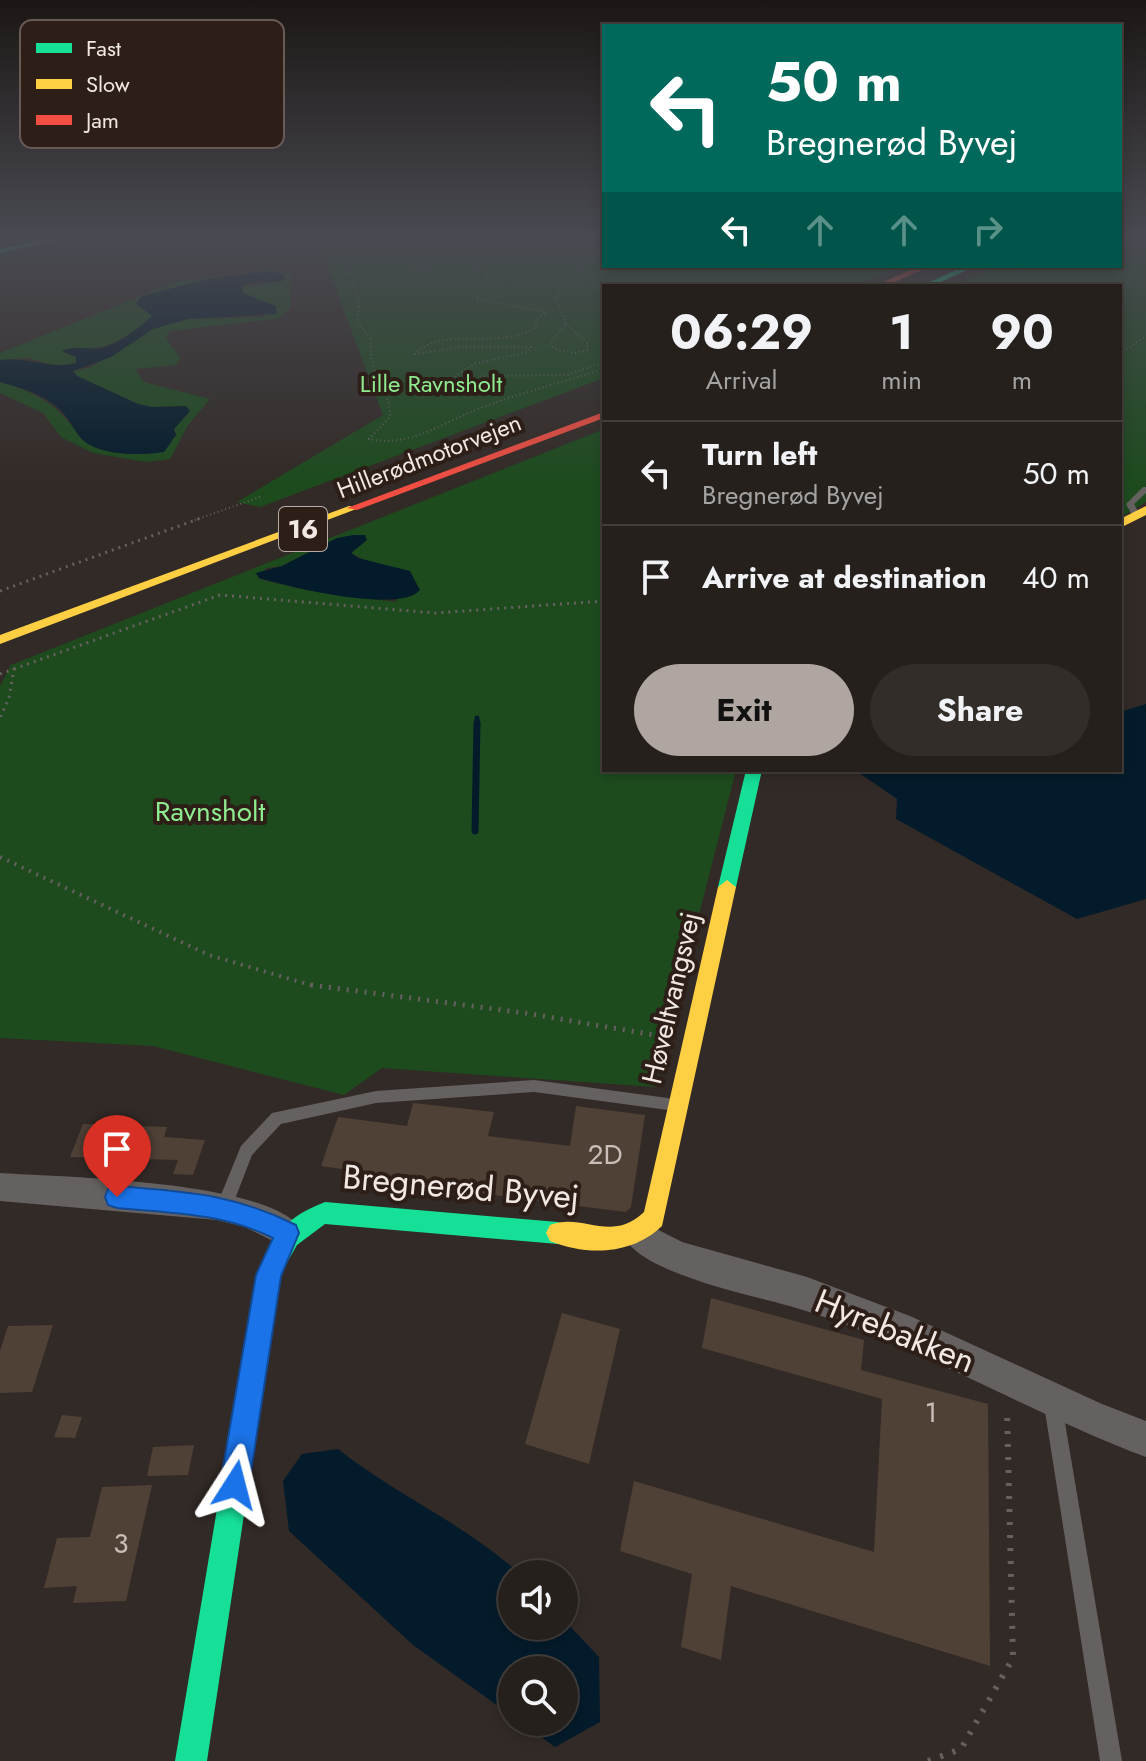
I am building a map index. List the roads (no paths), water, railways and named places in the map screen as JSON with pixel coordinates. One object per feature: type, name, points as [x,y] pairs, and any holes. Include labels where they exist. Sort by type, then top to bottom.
[{"type":"main road","name":"Hillerødmotorvejen","points":[[0,640],[602,416]]},
{"type":"main road","name":"Høveltvangsvej","points":[[639,1235],[654,1218],[690,1041],[754,772]]},
{"type":"main road","name":"Bregnerød Byvej","points":[[287,1233],[305,1218],[325,1213],[622,1239],[639,1235]]},
{"type":"main road","points":[[191,1761],[268,1275],[287,1233]]},
{"type":"street","points":[[0,1187],[224,1207],[251,1214],[287,1233]]},
{"type":"street","name":"Hyrebakken","points":[[639,1235],[675,1256],[807,1294],[910,1333],[1053,1401],[1146,1439]]},
{"type":"lane","points":[[1134,516],[1130,504],[1146,489]]},
{"type":"lane","points":[[224,1207],[246,1151],[277,1118],[376,1097],[534,1086],[676,1105]]},
{"type":"lane","points":[[1053,1401],[1111,1761]]},
{"type":"water","points":[[147,320],[184,320],[153,329],[111,357],[73,371],[77,376],[138,404],[152,407],[186,406],[190,411],[174,429],[176,435],[164,452],[132,454],[97,448],[80,437],[51,402],[0,382],[0,360],[76,363],[76,357],[62,351],[108,346]]},
{"type":"water","points":[[365,535],[367,540],[351,553],[358,558],[410,571],[420,590],[409,597],[368,599],[294,587],[259,578],[256,573],[282,566],[337,538]]},
{"type":"water","points":[[1146,704],[1146,899],[1077,919],[896,819],[897,799],[858,772],[1122,772],[1122,711]]},
{"type":"water","points":[[338,1449],[504,1560],[498,1560],[498,1640],[578,1640],[578,1635],[599,1657],[600,1722],[578,1734],[578,1656],[498,1656],[498,1706],[413,1645],[289,1531],[283,1481],[302,1454]]},
{"type":"water","points":[[540,1736],[575,1736],[555,1747]]},
{"type":"waterway","points":[[477,718],[477,723]]},
{"type":"waterway","points":[[475,831],[477,723]]},
{"type":"park label","name":"Lille Ravnsholt","points":[[431,383]]},
{"type":"park label","name":"Ravnsholt","points":[[210,811]]}]
